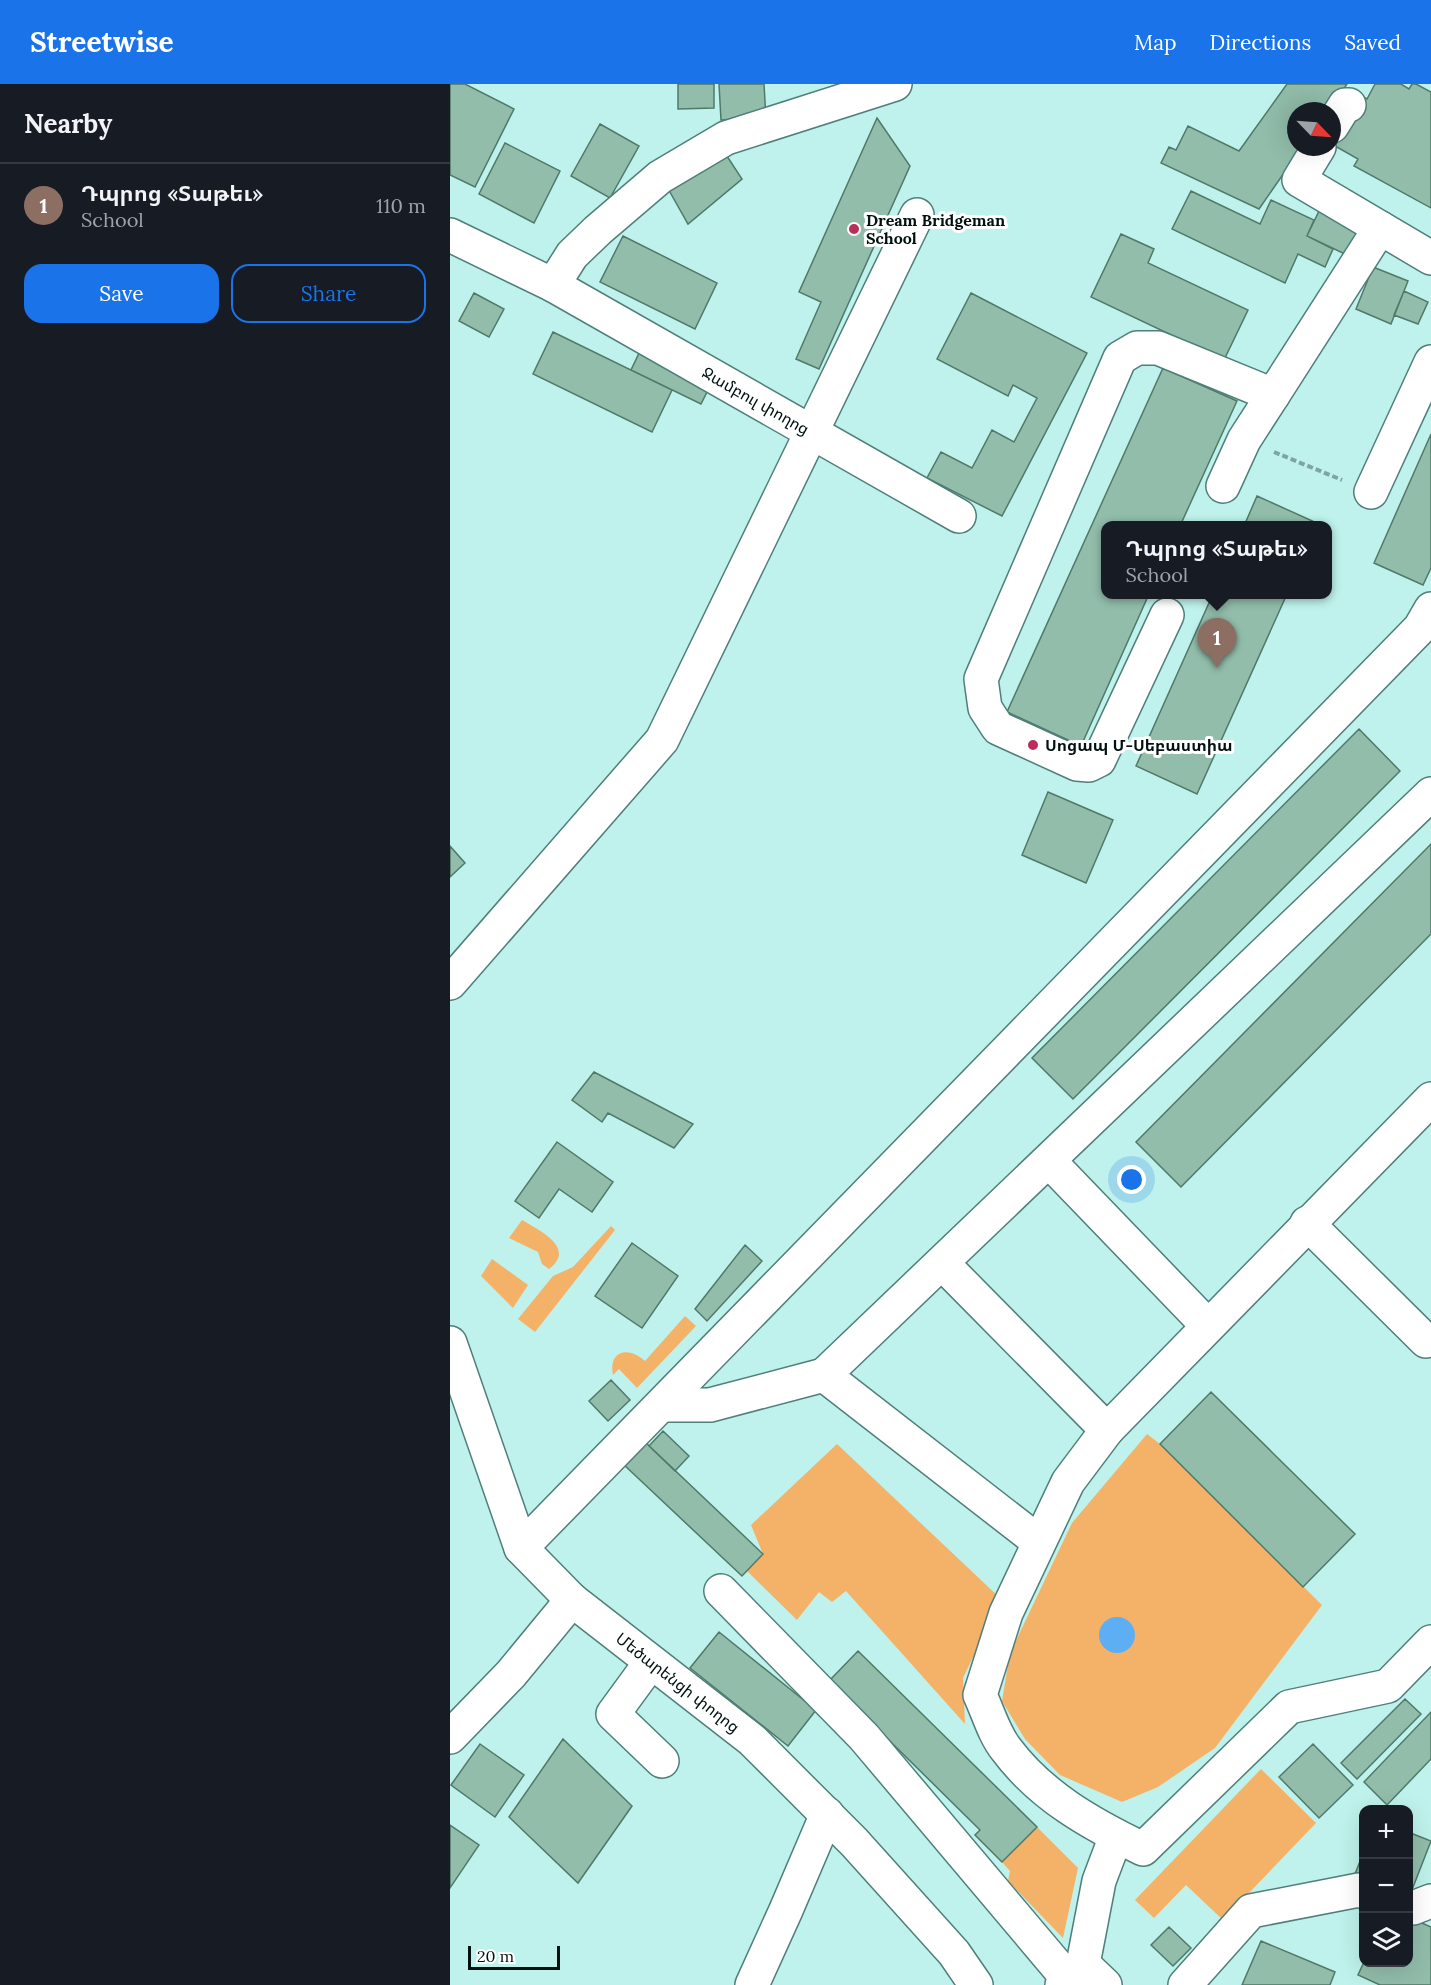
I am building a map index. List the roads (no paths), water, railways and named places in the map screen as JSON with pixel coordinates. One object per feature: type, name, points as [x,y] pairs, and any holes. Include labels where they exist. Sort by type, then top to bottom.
[{"type":"street","points":[[553,285],[572,255],[598,230],[660,177],[716,143],[895,84]]},
{"type":"street","points":[[1314,156],[1299,180],[1431,258]]},
{"type":"street","points":[[450,983],[662,740],[917,215]]},
{"type":"street","points":[[1223,486],[1244,440],[1380,228]]},
{"type":"street","name":"Ջամբուլ փողոց","points":[[450,235],[553,285],[959,516]]},
{"type":"street","points":[[1167,615],[1099,760],[1089,765],[1077,764],[998,728],[984,708],[981,679],[1120,358],[1137,348],[1158,348],[1272,395]]},
{"type":"street","points":[[1371,492],[1431,362]]},
{"type":"street","points":[[521,1548],[1420,628],[1431,609]]},
{"type":"street","points":[[662,1405],[710,1405],[824,1375],[1431,794]]},
{"type":"street","points":[[1431,1099],[1107,1430],[1068,1482],[1039,1542],[1006,1613],[980,1695],[1004,1748],[1038,1786],[1096,1826],[1143,1849],[1289,1707],[1388,1686],[1431,1642]]},
{"type":"street","points":[[1049,1161],[1208,1326]]},
{"type":"street","points":[[1307,1224],[1426,1341]]},
{"type":"street","points":[[942,1263],[1107,1430]]},
{"type":"street","name":"Մեծարենցի փողոց","points":[[452,1356],[521,1548],[572,1600],[752,1740],[854,1842],[954,1953],[976,1985]]},
{"type":"street","points":[[824,1375],[1039,1542]]},
{"type":"street","points":[[721,1591],[864,1737],[1079,1978]]},
{"type":"street","points":[[450,1737],[511,1674],[572,1600]]},
{"type":"street","points":[[651,1662],[613,1714],[662,1761]]},
{"type":"street","points":[[752,1985],[827,1815]]},
{"type":"street","points":[[1079,1978],[1099,1881],[1116,1836]]},
{"type":"street","points":[[1185,1985],[1251,1911],[1359,1890]]},
{"type":"street","points":[[1413,1908],[1431,1901]]},
{"type":"water","points":[[1117,1617],[1130,1622],[1135,1635],[1130,1648],[1117,1653],[1104,1648],[1099,1635],[1104,1622]]},
{"type":"place","name":"Dream Bridgeman School","points":[[854,229]]},
{"type":"place","name":"Դպրոց «Տաթեւ»","points":[[1217,668]]},
{"type":"place","name":"Սոցապ Մ-Սեբաստիա","points":[[1033,745]]}]
